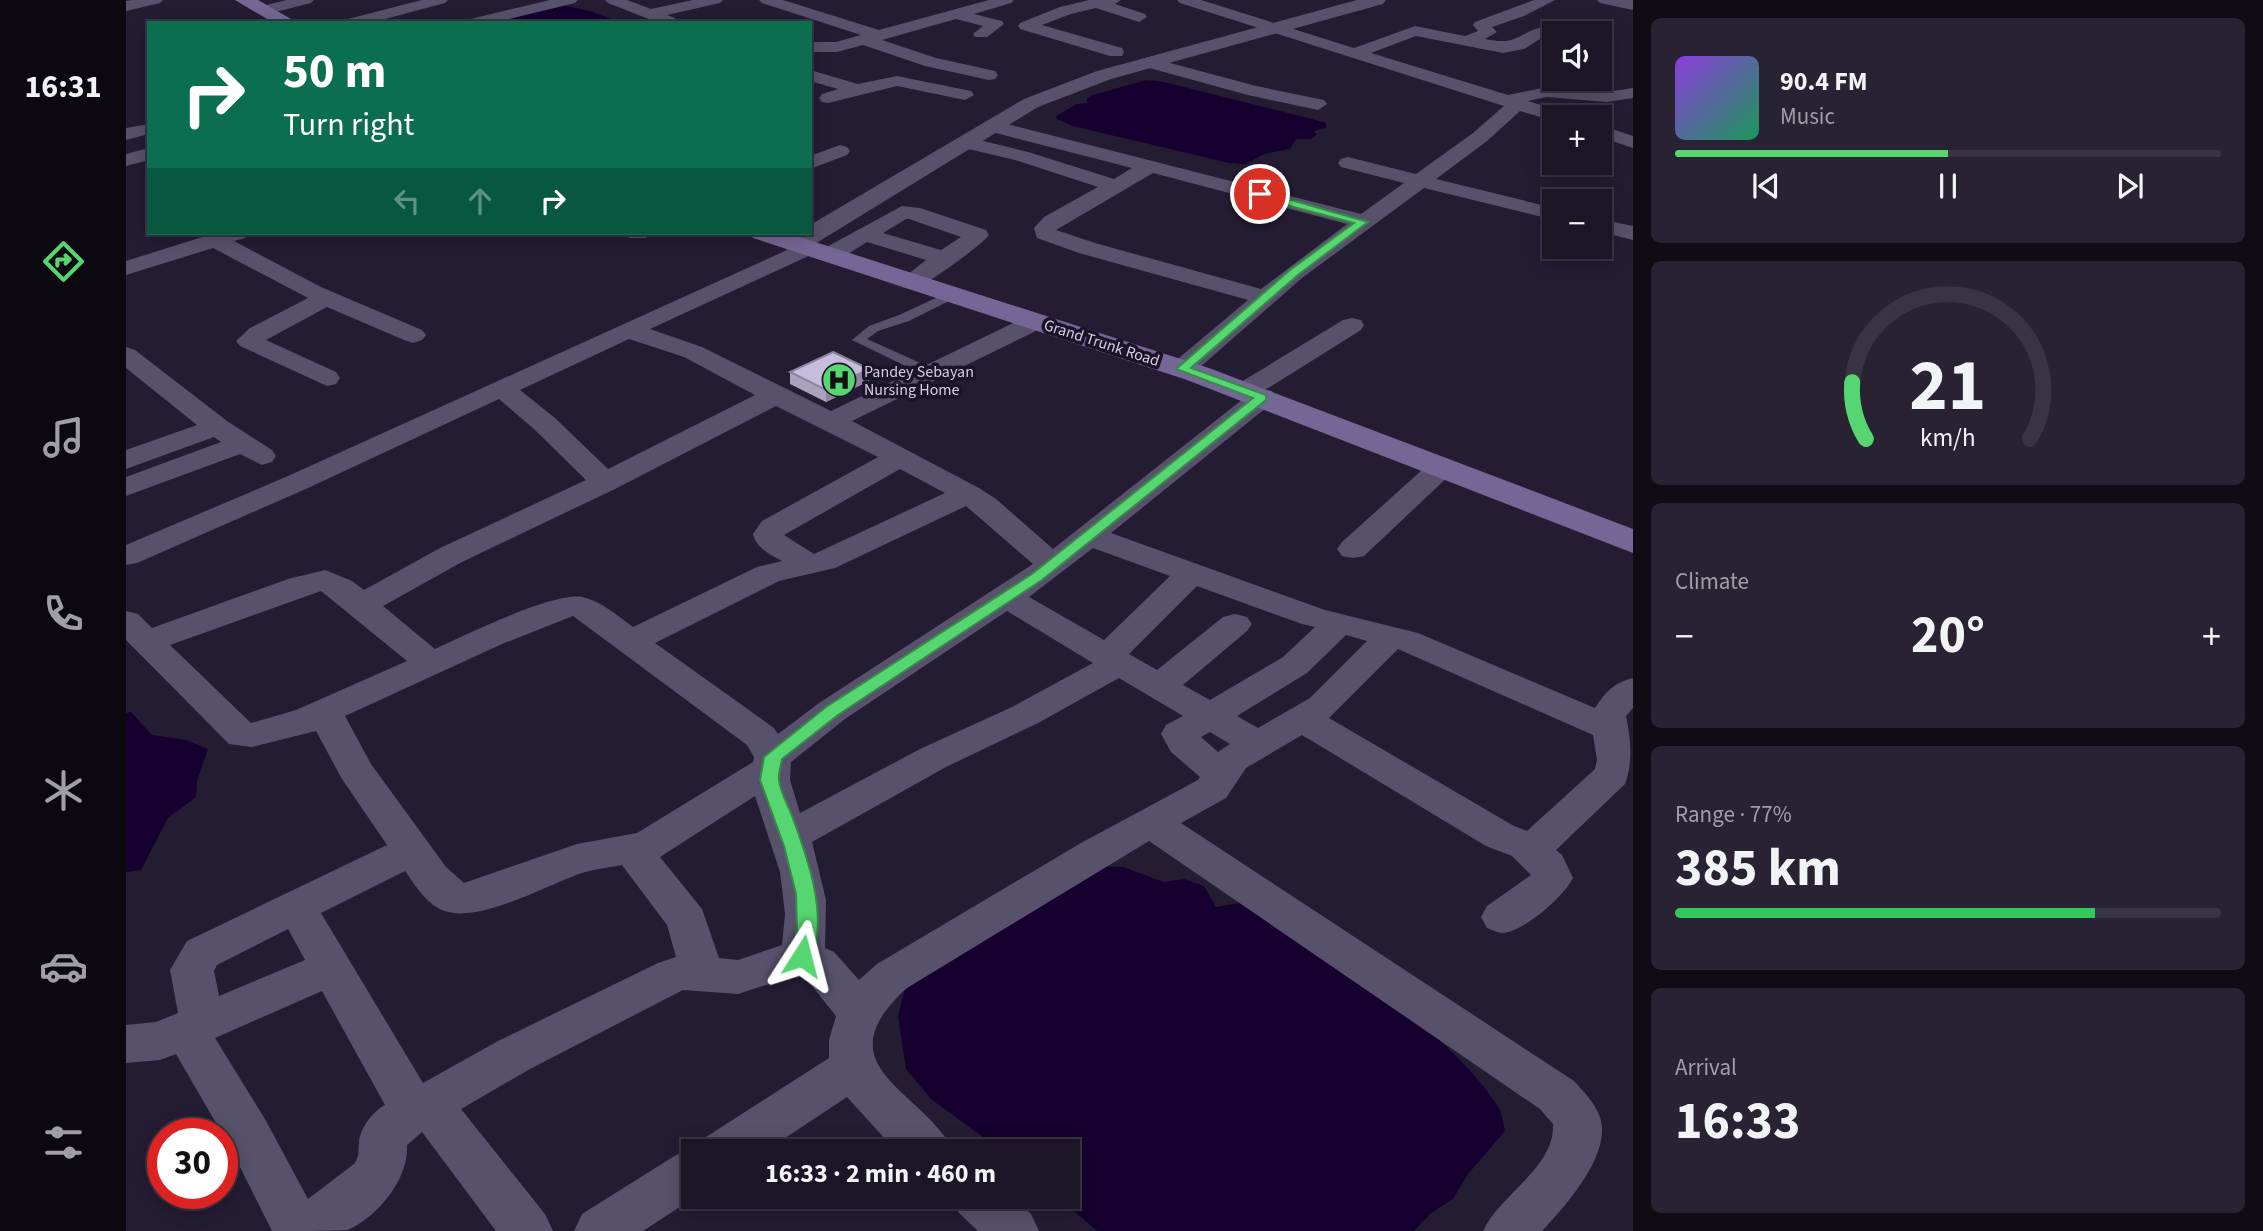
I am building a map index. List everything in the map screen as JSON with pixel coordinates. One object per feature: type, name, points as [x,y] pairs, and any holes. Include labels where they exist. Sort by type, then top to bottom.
[{"type":"main road","points":[[244,0],[285,21]]},
{"type":"main road","name":"Grand Trunk Road","points":[[790,242],[1253,394],[1633,542]]},
{"type":"street","points":[[130,11],[155,0]]},
{"type":"street","points":[[264,10],[306,0]]},
{"type":"street","points":[[358,21],[440,0]]},
{"type":"street","points":[[481,21],[570,0]]},
{"type":"street","points":[[612,0],[668,21]]},
{"type":"street","points":[[648,14],[715,0]]},
{"type":"street","points":[[768,0],[931,62],[989,75]]},
{"type":"street","points":[[812,47],[829,49],[1006,0]]},
{"type":"street","points":[[1113,0],[1066,10],[1026,26],[1116,52]]},
{"type":"street","points":[[1185,0],[1542,111]]},
{"type":"street","points":[[812,231],[855,209],[1031,103],[1104,75],[1262,24],[1377,0]]},
{"type":"street","points":[[1466,41],[1489,32],[1481,25],[1547,0]]},
{"type":"street","points":[[1605,0],[1633,5]]},
{"type":"street","points":[[1096,3],[1139,17]]},
{"type":"street","points":[[957,14],[996,24],[981,34]]},
{"type":"street","points":[[1355,53],[1410,31],[1488,46],[1510,47],[1542,32]]},
{"type":"street","points":[[1453,58],[1488,46]]},
{"type":"street","points":[[1148,62],[1231,85],[1318,104]]},
{"type":"street","points":[[812,76],[831,90]]},
{"type":"street","points":[[812,91],[857,89],[897,81],[965,95]]},
{"type":"street","points":[[1520,81],[1547,92],[1607,97],[1633,93]]},
{"type":"street","points":[[1182,369],[1264,297],[1480,137],[1513,102],[1547,92]]},
{"type":"street","points":[[995,127],[1362,222]]},
{"type":"street","points":[[126,134],[147,130]]},
{"type":"street","points":[[1612,135],[1633,142]]},
{"type":"street","points":[[968,143],[1032,159],[1116,186]]},
{"type":"street","points":[[812,162],[840,151]]},
{"type":"street","points":[[126,160],[147,155]]},
{"type":"street","points":[[1348,163],[1542,211]]},
{"type":"street","points":[[1151,166],[1052,222],[1045,228],[1045,233],[1087,248],[1264,297]]},
{"type":"street","points":[[855,209],[891,218]]},
{"type":"street","points":[[864,234],[902,212],[978,235],[909,282]]},
{"type":"street","points":[[1612,229],[1633,233]]},
{"type":"street","points":[[126,556],[298,482],[627,330],[790,242],[864,234],[945,258]]},
{"type":"street","points":[[126,268],[233,235]]},
{"type":"street","points":[[216,240],[266,270],[325,299],[413,335]]},
{"type":"street","points":[[325,299],[258,333],[249,341],[327,378]]},
{"type":"street","points":[[831,421],[1037,321]]},
{"type":"street","points":[[308,719],[325,719],[335,729],[355,770],[446,894],[463,900],[577,859],[632,850],[660,839],[771,763],[832,711],[1053,565],[1253,394],[1352,325]]},
{"type":"street","points":[[627,330],[693,352],[968,494],[985,505],[1053,565]]},
{"type":"street","points":[[126,487],[252,450],[133,368]]},
{"type":"street","points":[[502,388],[545,424],[605,483]]},
{"type":"street","points":[[362,605],[451,555],[605,483],[764,400],[780,397]]},
{"type":"street","points":[[126,436],[207,419]]},
{"type":"street","points":[[126,460],[207,419]]},
{"type":"street","points":[[807,564],[769,538],[768,534],[773,528],[900,457]]},
{"type":"street","points":[[1353,549],[1442,467]]},
{"type":"street","points":[[631,640],[768,574],[824,561],[968,494]]},
{"type":"street","points":[[1089,536],[1314,617],[1392,635],[1608,727]]},
{"type":"street","points":[[790,836],[933,758],[1025,715],[1113,660],[1192,573]]},
{"type":"street","points":[[431,663],[333,583],[314,581],[136,631],[242,735],[252,736],[308,719],[431,663],[570,606],[581,607],[631,640],[761,737],[771,763],[769,780],[790,836],[808,910],[802,956]]},
{"type":"street","points":[[1006,597],[1258,744]]},
{"type":"street","points":[[1222,775],[1180,738],[1183,731],[1295,665],[1339,622]]},
{"type":"street","points":[[1159,687],[1235,624]]},
{"type":"street","points":[[917,1139],[880,1103],[854,1067],[850,1043],[860,1013],[877,988],[892,976],[1095,853],[1212,789],[1233,759],[1304,720],[1338,693],[1392,635]]},
{"type":"street","points":[[1526,846],[1541,841],[1612,775],[1616,760],[1608,716],[1616,704],[1633,689]]},
{"type":"street","points":[[1304,720],[1500,836],[1526,846],[1548,866],[1553,878],[1546,886],[1502,917]]},
{"type":"street","points":[[1151,823],[1557,1095],[1571,1110],[1578,1125],[1577,1144],[1560,1173],[1509,1231]]},
{"type":"street","points":[[298,1231],[194,1027],[192,970],[195,961],[213,947],[412,850]]},
{"type":"street","points":[[632,850],[687,920],[694,935],[702,973]]},
{"type":"street","points":[[296,906],[331,968],[421,1108],[514,1226]]},
{"type":"street","points":[[304,1231],[368,1182],[379,1170],[384,1158],[383,1139],[388,1130],[514,1055],[673,975],[702,973],[738,977],[802,956],[819,964],[860,1013]]},
{"type":"street","points":[[126,1044],[160,1041],[331,968]]},
{"type":"street","points":[[743,1139],[854,1067]]},
{"type":"street","points":[[600,1231],[681,1179]]},
{"type":"street","points":[[990,1209],[1013,1231]]},
{"type":"lane","points":[[930,373],[859,340],[864,334],[885,323],[905,318],[951,295]]},
{"type":"shaded area","points":[[564,6],[586,10],[616,21],[492,21]]},
{"type":"shaded area","points":[[1146,80],[1164,82],[1312,119],[1326,123],[1326,128],[1314,131],[1317,134],[1311,139],[1296,139],[1290,149],[1264,154],[1246,164],[1229,163],[1073,126],[1057,119],[1056,116],[1077,104],[1087,103],[1087,98],[1093,95]]},
{"type":"shaded area","points":[[131,712],[152,735],[186,740],[208,749],[197,781],[196,797],[168,818],[141,870],[126,872],[126,713]]},
{"type":"shaded area","points":[[1096,866],[1123,867],[1164,882],[1184,879],[1204,886],[1216,907],[1246,902],[1347,969],[1415,1019],[1474,1074],[1497,1105],[1505,1131],[1468,1174],[1453,1199],[1430,1214],[1414,1231],[1097,1231],[1072,1209],[1080,1209],[1080,1139],[986,1139],[931,1099],[906,1069],[898,1016],[907,980]]},
{"type":"building","points":[[833,352],[869,369],[826,390],[790,372]]},
{"type":"place","name":"Pandey Sebayan Nursing Home","points":[[839,380]]},
{"type":"route","points":[[802,956],[807,931],[806,894],[793,846],[769,780],[773,757],[832,711],[1037,577],[1262,397],[1182,369],[1294,272],[1362,222],[1260,194]]}]
